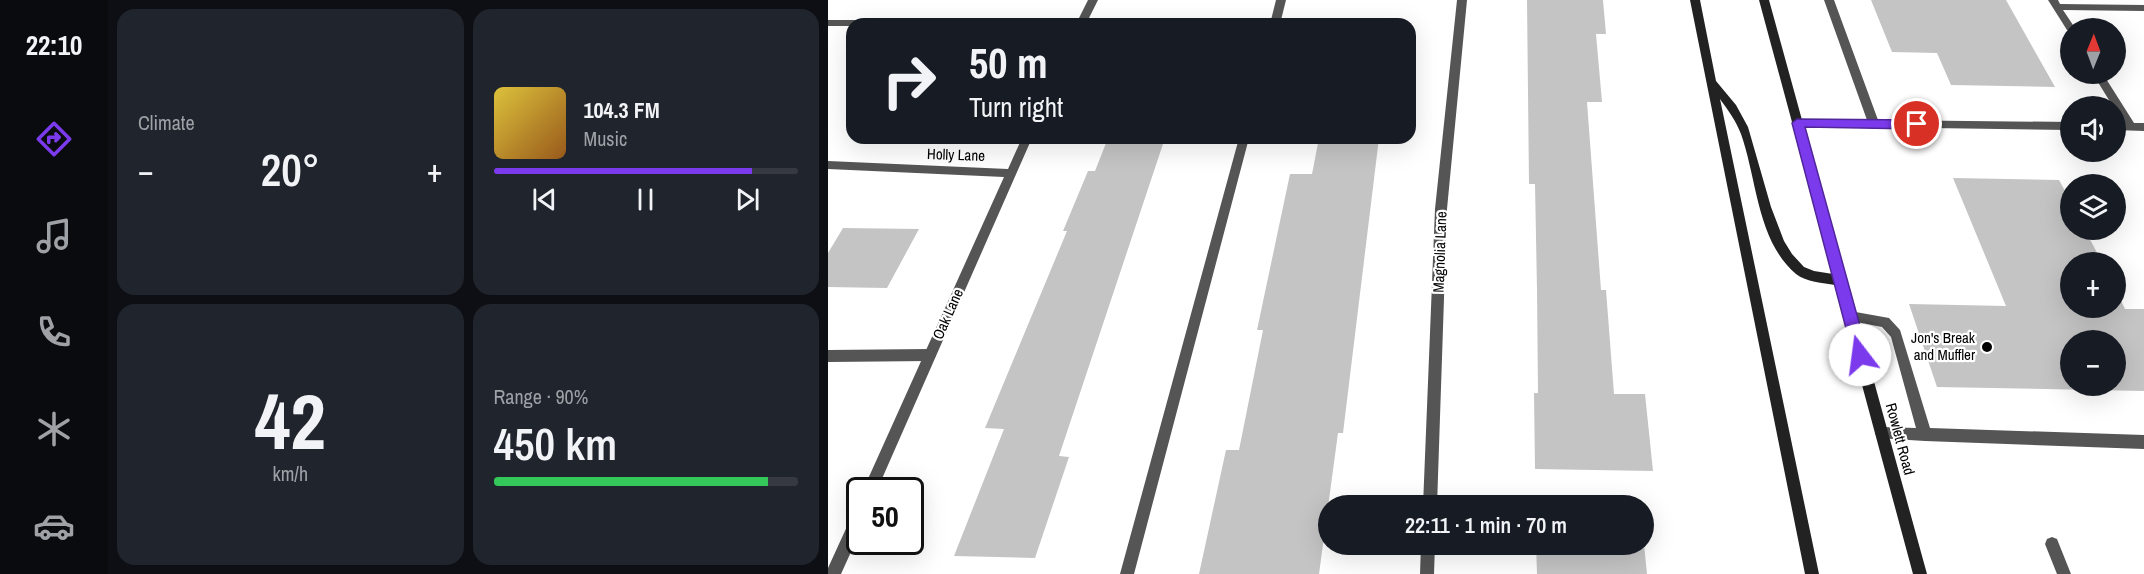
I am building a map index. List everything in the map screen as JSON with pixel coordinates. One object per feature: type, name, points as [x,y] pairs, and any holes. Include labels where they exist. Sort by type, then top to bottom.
[{"type":"main road","points":[[1695,0],[1812,574]]},
{"type":"main road","name":"Rowlett Road","points":[[1764,0],[1920,574]]},
{"type":"main road","points":[[1711,81],[1734,109],[1746,132],[1774,232],[1783,251],[1802,272],[1840,280]]},
{"type":"street","points":[[1084,18],[1093,0]]},
{"type":"street","points":[[1276,18],[1281,0]]},
{"type":"street","name":"Magnolia Lane","points":[[1430,495],[1441,209],[1462,0]]},
{"type":"street","points":[[1829,0],[1874,124]]},
{"type":"street","points":[[2055,4],[2144,8]]},
{"type":"street","points":[[2055,4],[2064,18]]},
{"type":"street","points":[[828,22],[846,22]]},
{"type":"street","points":[[2104,84],[2131,126]]},
{"type":"street","points":[[1797,123],[2060,126]]},
{"type":"street","points":[[2126,126],[2144,126]]},
{"type":"street","name":"Oak Lane","points":[[876,477],[1024,144]]},
{"type":"street","points":[[1127,574],[1242,144]]},
{"type":"street","name":"Holly Lane","points":[[828,165],[1010,172]]},
{"type":"street","points":[[1850,316],[1885,322],[1896,334],[1926,435]]},
{"type":"street","points":[[828,356],[930,355]]},
{"type":"street","points":[[1882,433],[2144,442]]},
{"type":"street","points":[[2052,544],[2064,574]]},
{"type":"street","points":[[833,574],[846,545]]},
{"type":"street","points":[[1427,574],[1428,555]]},
{"type":"building","points":[[1527,0],[1603,0],[1606,34],[1596,34],[1602,102],[1587,102],[1601,290],[1606,290],[1614,394],[1645,394],[1653,471],[1535,469],[1534,393],[1538,393],[1537,289],[1535,184],[1529,184]]},
{"type":"building","points":[[1871,0],[2006,0],[2055,87],[1951,85],[1937,53],[1892,52]]},
{"type":"building","points":[[1106,144],[1163,144],[1059,456],[1069,457],[1035,558],[954,556],[1004,429],[985,428],[1067,231],[1063,231],[1088,171],[1095,171]]},
{"type":"building","points":[[1318,144],[1378,144],[1343,433],[1338,433],[1330,495],[1318,495],[1318,555],[1322,555],[1319,574],[1199,574],[1226,450],[1239,450],[1263,330],[1257,330],[1290,174],[1312,174]]},
{"type":"building","points":[[1953,178],[2059,180],[2060,240],[2090,240],[2097,252],[2060,252],[2060,318],[2126,318],[2126,309],[2144,309],[2144,391],[2126,391],[2126,330],[2060,330],[2060,389],[1937,387],[1909,304],[2006,306]]},
{"type":"building","points":[[843,228],[919,229],[887,288],[828,287],[828,253]]},
{"type":"building","points":[[1536,555],[1645,555],[1647,574],[1537,574]]},
{"type":"place","name":"Jon's Break and Muffler","points":[[1987,347]]},
{"type":"route","points":[[1860,355],[1797,123],[1917,124]]}]
